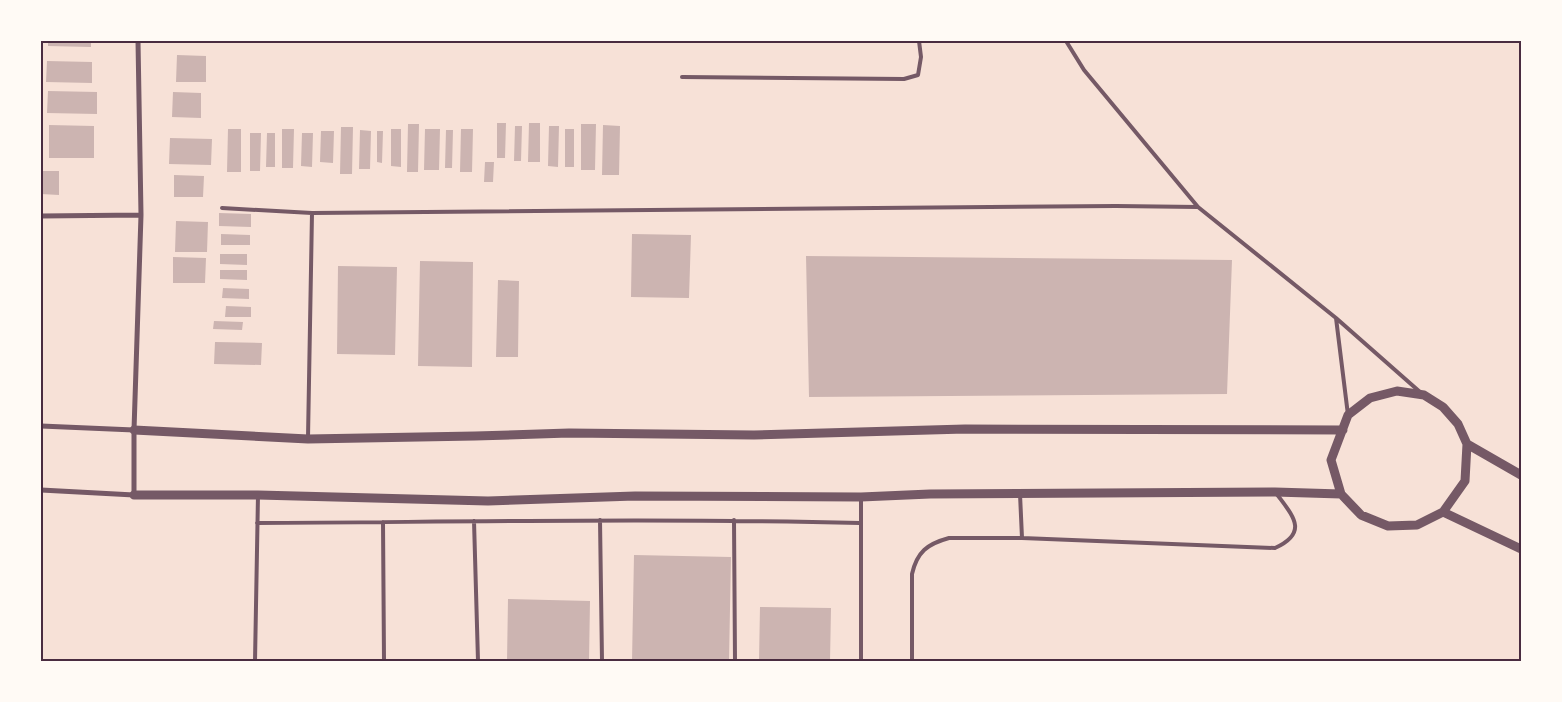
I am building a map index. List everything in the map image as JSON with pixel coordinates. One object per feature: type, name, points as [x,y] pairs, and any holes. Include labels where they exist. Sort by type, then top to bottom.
[{"type":"street","points":[[134,495],[134,430],[141,215],[138,41]]},
{"type":"street","points":[[41,216],[141,215]]},
{"type":"street","points":[[1396,391],[1424,396],[1444,407],[1458,424],[1466,444],[1464,481],[1443,512],[1417,525],[1388,526],[1361,515],[1341,494],[1331,460],[1348,415],[1370,398],[1396,391]]},
{"type":"street","points":[[41,426],[308,439],[569,433],[754,434],[965,430],[1343,430]]},
{"type":"street","points":[[1466,444],[1521,475]]},
{"type":"street","points":[[41,490],[134,495],[488,500],[635,496],[861,497],[930,494],[1274,492],[1341,494]]},
{"type":"street","points":[[1443,512],[1521,549]]},
{"type":"lane","points":[[682,77],[904,79],[918,75],[921,57],[920,41]]},
{"type":"lane","points":[[1066,41],[1084,70],[1198,207],[1336,318],[1424,396]]},
{"type":"lane","points":[[222,208],[312,213],[1086,206],[1198,207]]},
{"type":"lane","points":[[308,439],[312,213]]},
{"type":"lane","points":[[1336,318],[1348,415]]},
{"type":"lane","points":[[912,661],[912,574],[920,552],[931,545],[949,538],[1022,538],[1274,548],[1284,544],[1290,537],[1295,527],[1295,520],[1274,492]]},
{"type":"lane","points":[[1020,494],[1022,538]]},
{"type":"lane","points":[[255,661],[258,496]]},
{"type":"lane","points":[[860,661],[861,497]]},
{"type":"lane","points":[[600,520],[602,661]]},
{"type":"lane","points":[[257,523],[734,520],[860,523]]},
{"type":"lane","points":[[734,520],[735,661]]},
{"type":"lane","points":[[474,521],[478,661]]},
{"type":"lane","points":[[383,522],[384,661]]},
{"type":"building","points":[[48,41],[91,41],[91,47],[48,46]]},
{"type":"building","points":[[177,55],[206,56],[206,82],[176,82]]},
{"type":"building","points":[[47,61],[92,62],[92,83],[46,82]]},
{"type":"building","points":[[48,91],[97,92],[97,114],[47,113]]},
{"type":"building","points":[[173,92],[201,93],[201,118],[172,117]]},
{"type":"building","points":[[497,123],[506,123],[505,158],[497,158]]},
{"type":"building","points":[[529,123],[540,123],[540,162],[528,162]]},
{"type":"building","points":[[408,124],[419,124],[418,172],[407,172]]},
{"type":"building","points":[[581,124],[596,124],[595,170],[581,170]]},
{"type":"building","points":[[49,125],[94,126],[94,158],[49,158]]},
{"type":"building","points":[[603,125],[620,126],[619,175],[602,175]]},
{"type":"building","points":[[515,126],[522,126],[521,161],[514,161]]},
{"type":"building","points":[[549,126],[559,126],[558,167],[548,166]]},
{"type":"building","points":[[341,127],[353,127],[352,174],[340,174]]},
{"type":"building","points":[[228,129],[241,129],[241,172],[227,172]]},
{"type":"building","points":[[282,129],[294,129],[293,168],[282,168]]},
{"type":"building","points":[[391,129],[401,129],[401,167],[391,166]]},
{"type":"building","points":[[425,129],[440,129],[439,170],[424,170]]},
{"type":"building","points":[[461,129],[473,129],[472,172],[460,172]]},
{"type":"building","points":[[565,129],[574,129],[574,167],[565,167]]},
{"type":"building","points":[[360,130],[371,131],[370,169],[359,169]]},
{"type":"building","points":[[446,130],[453,130],[452,168],[445,168]]},
{"type":"building","points":[[321,131],[334,131],[333,163],[320,162]]},
{"type":"building","points":[[377,131],[383,131],[382,163],[377,162]]},
{"type":"building","points":[[250,133],[261,133],[260,171],[250,171]]},
{"type":"building","points":[[267,133],[275,133],[275,167],[266,167]]},
{"type":"building","points":[[302,133],[313,133],[312,167],[301,166]]},
{"type":"building","points":[[170,138],[212,139],[211,165],[169,164]]},
{"type":"building","points":[[485,162],[494,162],[493,182],[484,182]]},
{"type":"building","points":[[41,171],[59,171],[59,195],[41,194]]},
{"type":"building","points":[[174,175],[204,176],[203,197],[174,197]]},
{"type":"building","points":[[219,213],[251,214],[251,227],[219,226]]},
{"type":"building","points":[[176,221],[208,222],[207,252],[175,252]]},
{"type":"building","points":[[221,234],[250,235],[250,245],[221,245]]},
{"type":"building","points":[[632,234],[691,235],[689,298],[631,297]]},
{"type":"building","points":[[220,254],[247,254],[247,265],[220,264]]},
{"type":"building","points":[[806,256],[1232,260],[1227,394],[809,397]]},
{"type":"building","points":[[173,257],[206,258],[205,283],[173,283]]},
{"type":"building","points":[[420,261],[473,262],[472,367],[418,366]]},
{"type":"building","points":[[338,266],[397,267],[395,355],[337,354]]},
{"type":"building","points":[[220,270],[247,270],[247,280],[220,279]]},
{"type":"building","points":[[498,280],[519,281],[518,357],[496,357]]},
{"type":"building","points":[[223,288],[249,289],[249,299],[222,298]]},
{"type":"building","points":[[226,306],[251,307],[251,317],[225,317]]},
{"type":"building","points":[[214,321],[243,322],[242,330],[213,329]]},
{"type":"building","points":[[215,342],[262,343],[261,365],[214,364]]},
{"type":"building","points":[[634,555],[731,557],[729,661],[632,661]]},
{"type":"building","points":[[508,599],[590,601],[589,661],[507,661]]},
{"type":"building","points":[[760,607],[831,608],[830,661],[759,661]]}]
